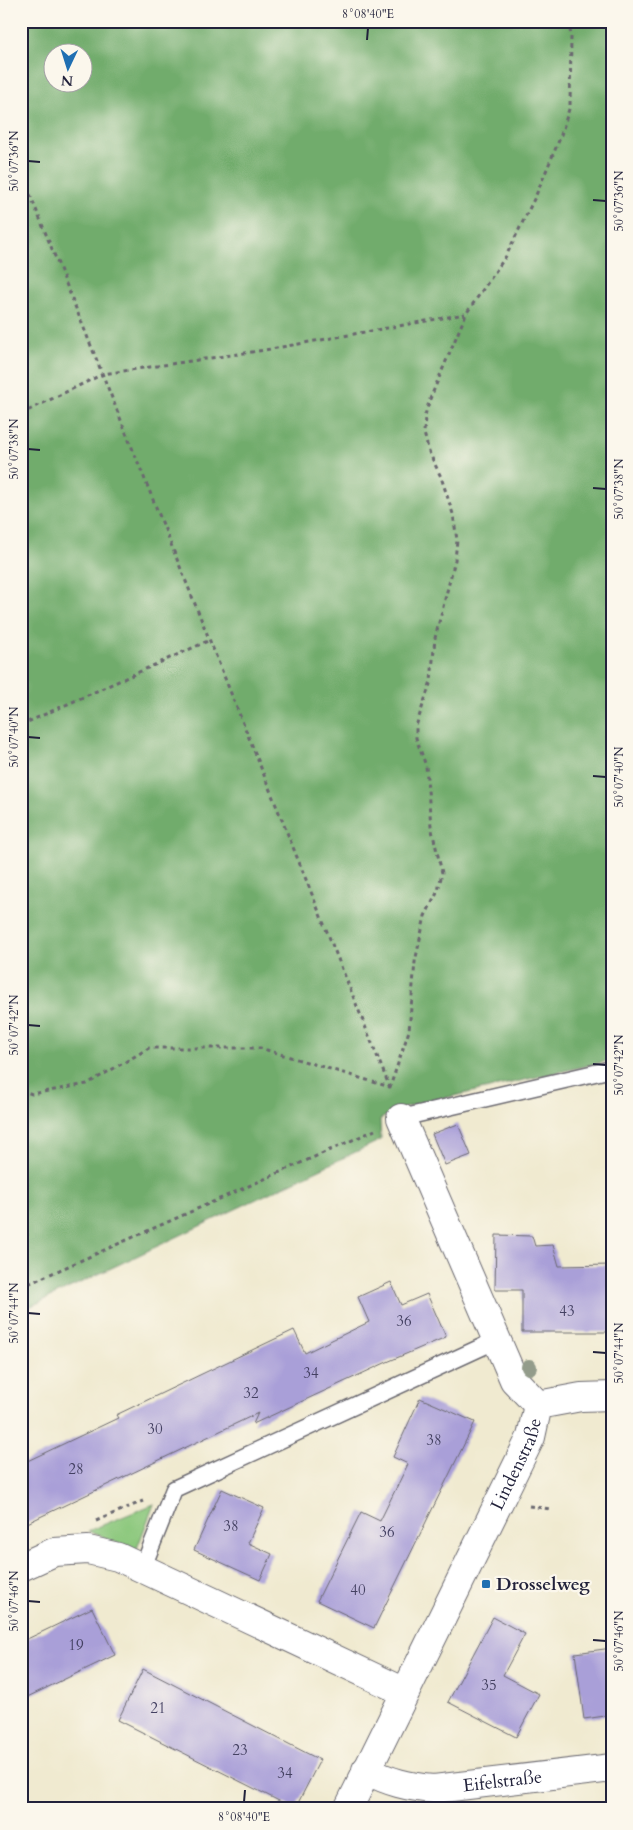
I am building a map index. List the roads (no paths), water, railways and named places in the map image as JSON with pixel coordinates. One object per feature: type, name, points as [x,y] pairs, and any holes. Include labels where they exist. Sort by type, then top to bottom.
[{"type":"street","name":"Lindenstraße","points":[[348,1809],[531,1437],[538,1405],[514,1380],[401,1118]]},
{"type":"street","points":[[538,1405],[581,1397],[612,1396]]},
{"type":"street","points":[[21,1567],[54,1552],[88,1550],[118,1557],[143,1567],[405,1692]]},
{"type":"street","name":"Eifelstraße","points":[[366,1770],[390,1782],[409,1787],[434,1789],[612,1768]]},
{"type":"lane","points":[[401,1118],[612,1069]]},
{"type":"lane","points":[[143,1567],[174,1489],[497,1340]]},
{"type":"place","name":"Drosselweg","points":[[486,1584]]}]
